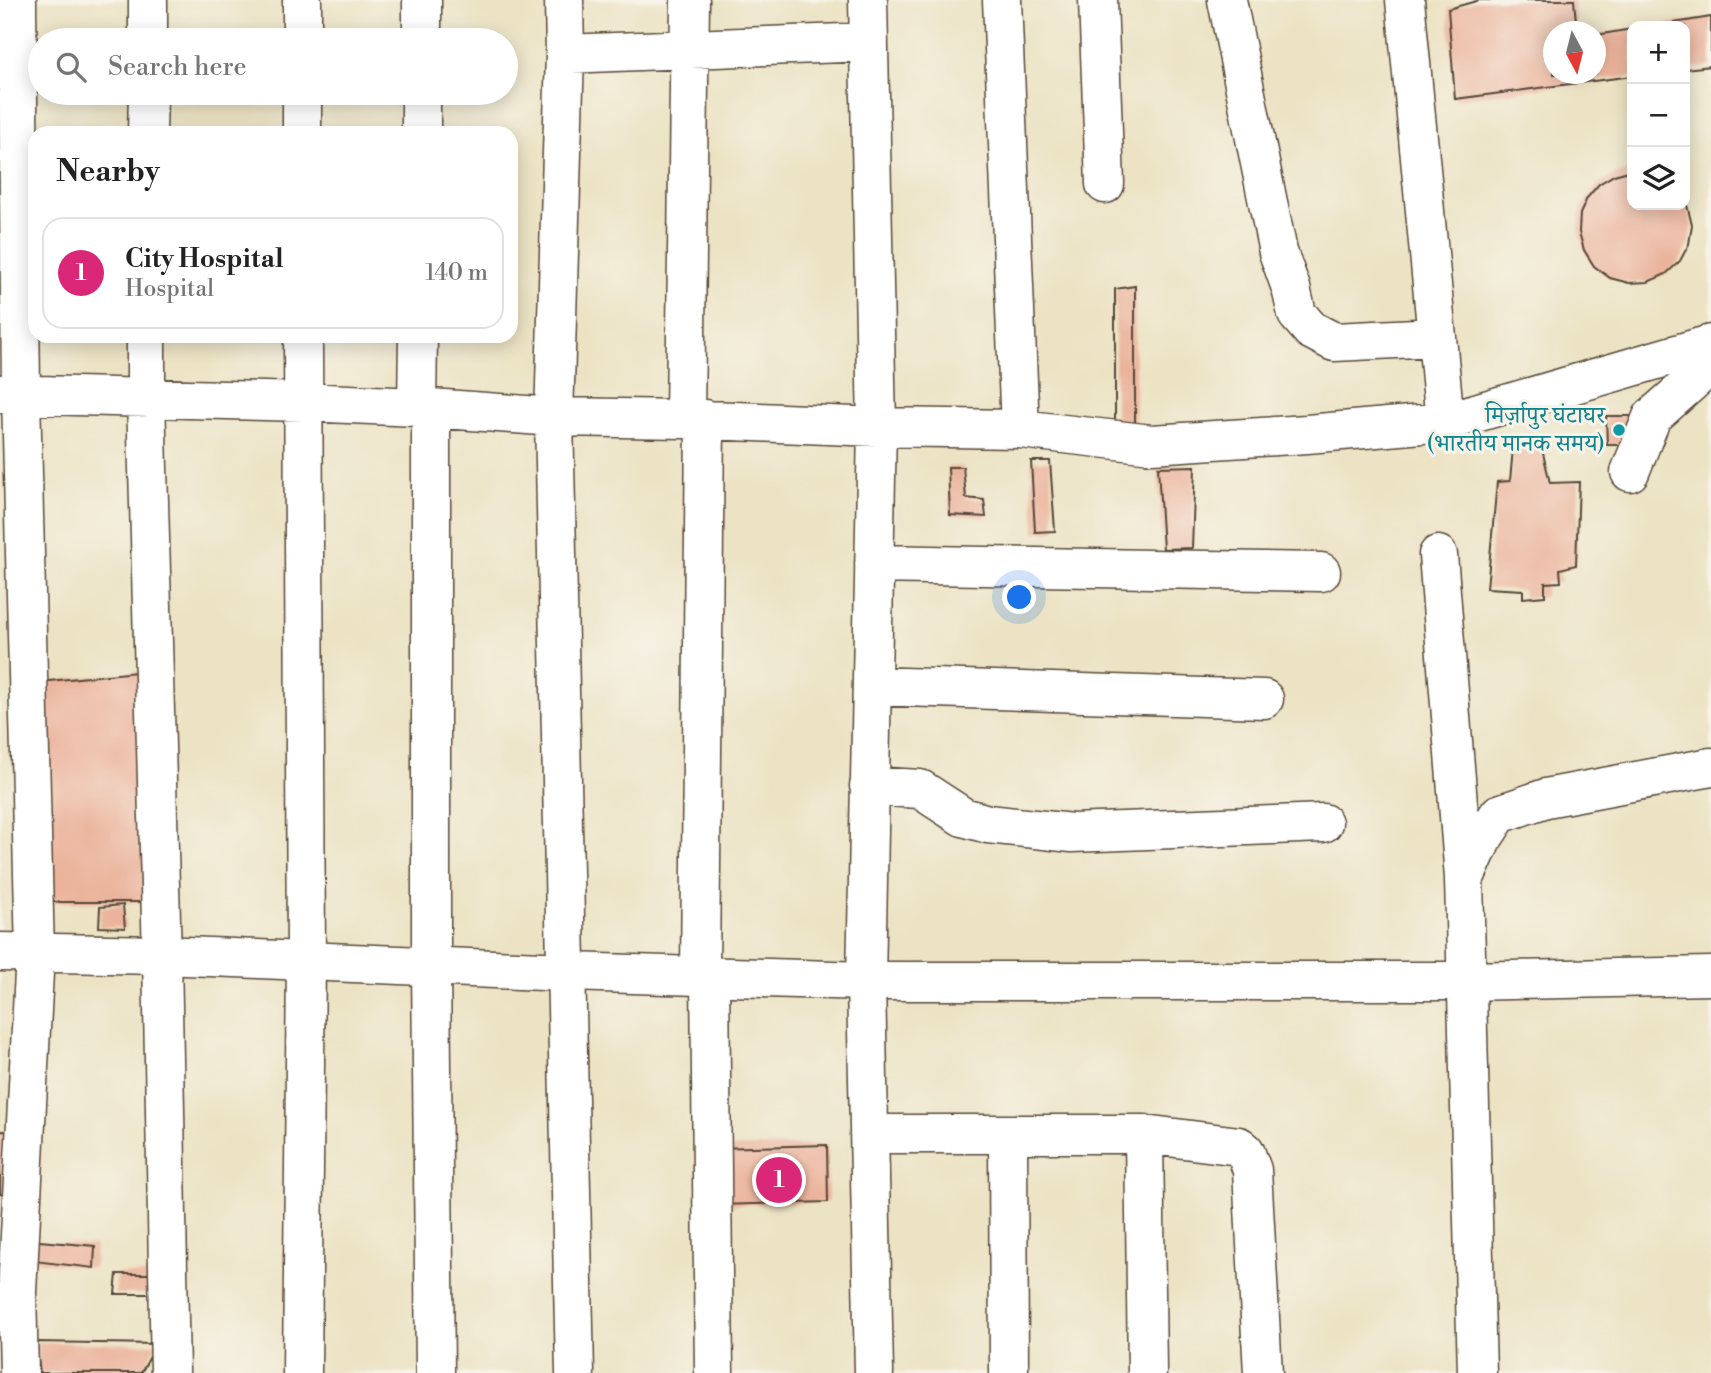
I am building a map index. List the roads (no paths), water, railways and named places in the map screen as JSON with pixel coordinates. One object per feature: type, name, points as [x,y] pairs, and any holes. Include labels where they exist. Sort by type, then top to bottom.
[{"type":"street","points":[[17,0],[11,394],[18,953],[19,1373]]},
{"type":"street","points":[[148,0],[148,28]]},
{"type":"street","points":[[302,0],[302,28]]},
{"type":"street","points":[[422,0],[422,28]]},
{"type":"street","points":[[564,0],[565,54],[554,417],[575,1373]]},
{"type":"street","points":[[690,0],[695,419],[714,1373]]},
{"type":"street","points":[[868,0],[877,427],[866,981],[874,1373]]},
{"type":"street","points":[[1002,0],[1020,429]]},
{"type":"street","points":[[1098,0],[1104,184]]},
{"type":"street","points":[[1227,0],[1278,252],[1297,314],[1311,330],[1334,342],[1437,337]]},
{"type":"street","points":[[1405,0],[1446,422]]},
{"type":"street","points":[[565,54],[869,42]]},
{"type":"street","points":[[147,126],[148,105]]},
{"type":"street","points":[[302,105],[302,126]]},
{"type":"street","points":[[421,105],[421,126]]},
{"type":"street","points":[[146,343],[170,1373]]},
{"type":"street","points":[[302,1373],[306,961],[303,343]]},
{"type":"street","points":[[419,343],[424,407],[435,1373]]},
{"type":"street","points":[[11,394],[424,407],[554,417],[1020,429],[1152,444],[1446,422],[1711,344]]},
{"type":"street","points":[[1630,472],[1653,416],[1711,366]]},
{"type":"street","points":[[1438,555],[1464,880],[1476,1373]]},
{"type":"street","points":[[874,564],[1321,572]]},
{"type":"street","points":[[872,686],[1264,699]]},
{"type":"street","points":[[1464,880],[1482,841],[1499,814],[1546,798],[1711,767]]},
{"type":"street","points":[[869,786],[920,789],[964,817],[988,824],[1072,832],[1323,823]]},
{"type":"street","points":[[18,953],[162,955],[866,981],[1466,981],[1711,975]]},
{"type":"street","points":[[869,1134],[1144,1134],[1239,1146],[1245,1151],[1252,1170],[1263,1373]]},
{"type":"street","points":[[1008,1134],[1009,1373]]},
{"type":"street","points":[[1144,1134],[1146,1373]]},
{"type":"place","name":"मिर्ज़ापुर घंटाघर (भारतीय मानक समय)","points":[[1619,430]]},
{"type":"place","name":"City Hospital","points":[[779,1180]]}]
